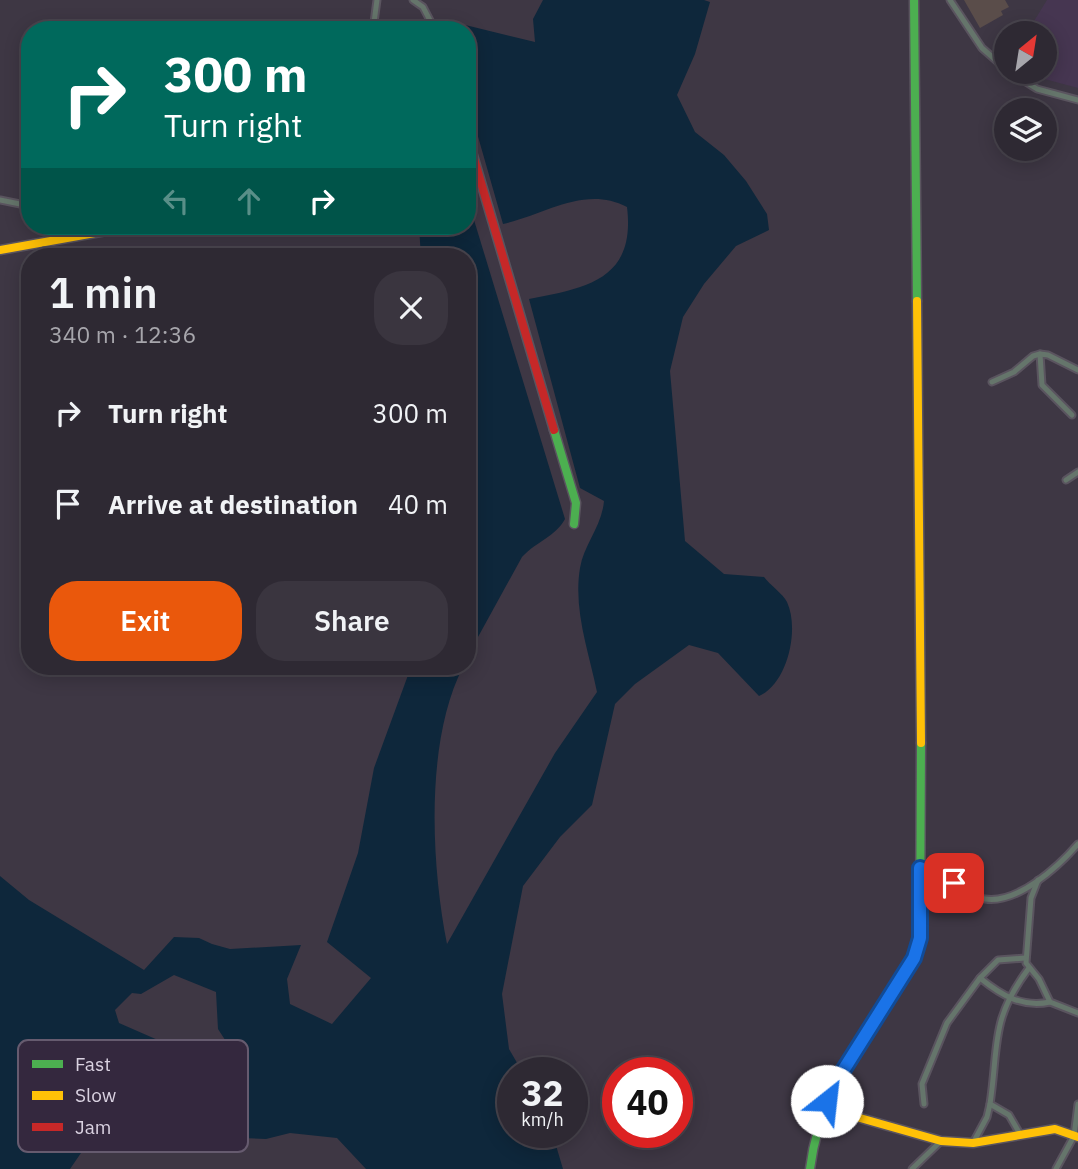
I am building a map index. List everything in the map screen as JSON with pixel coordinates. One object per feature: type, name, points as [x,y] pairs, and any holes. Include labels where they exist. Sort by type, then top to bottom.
[{"type":"street","points":[[374,21],[377,0]]},
{"type":"street","points":[[413,0],[424,7],[431,21]]},
{"type":"street","points":[[810,1169],[813,1135],[834,1085],[914,958],[920,938],[921,631],[914,0]]},
{"type":"street","points":[[950,0],[982,48],[994,58]]},
{"type":"street","points":[[1029,84],[1037,89],[1078,100]]},
{"type":"street","points":[[476,165],[576,503],[574,524]]},
{"type":"street","points":[[0,200],[21,204]]},
{"type":"street","points":[[0,250],[84,235]]},
{"type":"street","points":[[992,383],[1040,354],[1048,355],[1078,370]]},
{"type":"street","points":[[1040,354],[1042,385],[1072,415]]},
{"type":"street","points":[[1066,480],[1078,472]]},
{"type":"street","points":[[920,868],[983,899],[995,899],[1015,893],[1038,880],[1056,867],[1078,844]]},
{"type":"street","points":[[1038,880],[1031,898],[1025,958],[1050,1002]]},
{"type":"street","points":[[924,1104],[922,1084],[936,1056],[942,1034],[980,978],[998,960],[1025,958]]},
{"type":"street","points":[[973,1143],[987,1117],[996,1040],[1008,999],[1030,968]]},
{"type":"street","points":[[980,978],[1008,999],[1040,1004],[1050,1002],[1078,1013]]},
{"type":"street","points":[[990,1104],[1009,1115],[1020,1134]]},
{"type":"street","points":[[1056,1169],[1076,1136],[1078,1104]]},
{"type":"street","points":[[820,1116],[846,1114],[941,1140],[973,1143],[1055,1129],[1076,1136]]},
{"type":"street","points":[[912,1169],[941,1140]]},
{"type":"shaded area","points":[[1047,0],[1078,0],[1078,88],[1057,82],[1057,21],[1034,21]]},
{"type":"water","points":[[543,0],[710,2],[695,54],[677,95],[695,132],[724,155],[746,181],[767,214],[769,230],[736,246],[704,284],[683,317],[670,371],[685,541],[724,574],[764,577],[783,596],[791,614],[792,627],[784,668],[769,690],[759,696],[718,653],[689,645],[635,684],[615,704],[592,805],[560,837],[523,886],[502,994],[509,1049],[514,1057],[497,1057],[497,1148],[557,1148],[563,1169],[366,1169],[337,1138],[290,1133],[266,1139],[248,1138],[248,1040],[225,1040],[218,1029],[216,992],[174,975],[141,994],[132,993],[115,1010],[119,1023],[158,1040],[18,1040],[18,1152],[82,1152],[70,1169],[0,1169],[0,876],[29,900],[144,970],[174,937],[199,938],[230,949],[301,945],[287,979],[290,1004],[332,1024],[371,978],[327,942],[358,853],[374,768],[408,675],[460,675],[442,730],[435,803],[437,877],[447,944],[555,753],[597,692],[580,615],[578,584],[582,559],[600,519],[604,501],[580,488],[529,299],[587,284],[603,276],[615,265],[624,251],[628,231],[627,207],[611,201],[580,200],[503,224],[476,130],[476,28],[535,42],[533,19]]},
{"type":"water","points":[[476,227],[565,519],[556,530],[522,557],[476,641],[476,248],[420,248],[420,235],[476,235]]},
{"type":"building","points":[[964,0],[1005,0],[1009,7],[1001,11],[1003,15],[980,28]]},
{"type":"traffic: fast","points":[[914,0],[917,301]]},
{"type":"traffic: fast","points":[[554,430],[576,503],[574,524]]},
{"type":"traffic: fast","points":[[810,1169],[819,1127],[834,1087],[854,1050],[907,967],[920,938],[921,743]]},
{"type":"traffic: slow","points":[[0,250],[84,235]]},
{"type":"traffic: slow","points":[[917,301],[921,743]]},
{"type":"traffic: slow","points":[[820,1116],[846,1114],[941,1141],[973,1143],[1055,1129],[1078,1137]]},
{"type":"traffic: jam","points":[[476,166],[554,430]]},
{"type":"route","points":[[827,1101],[834,1085],[914,958],[920,938],[920,868],[954,883]]}]
